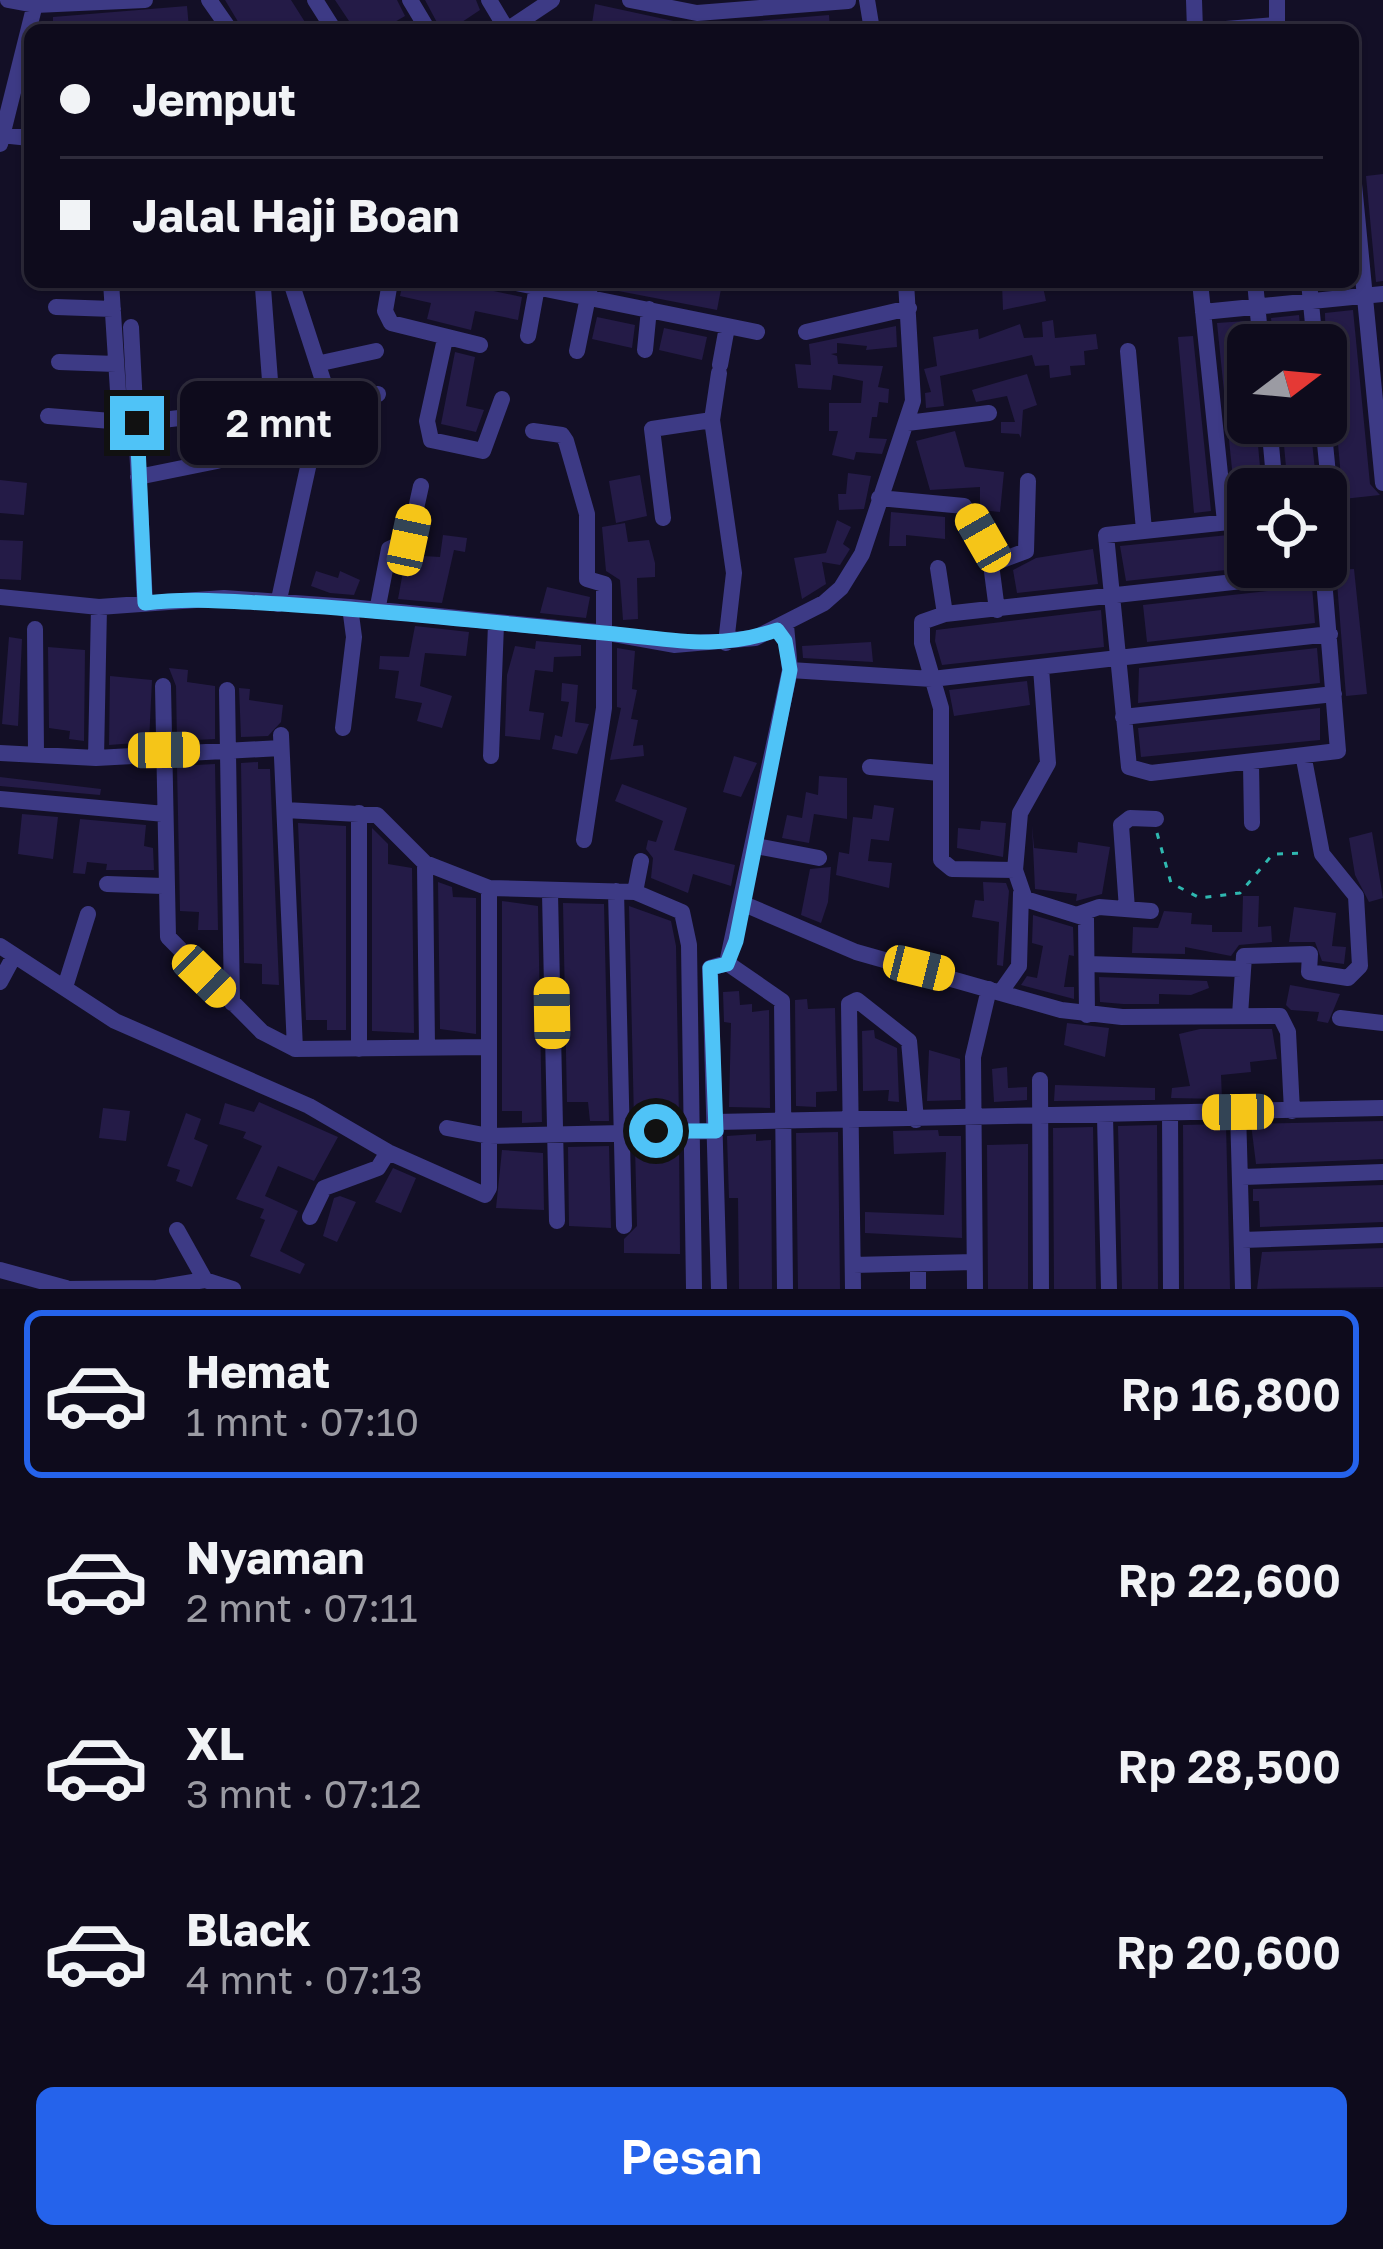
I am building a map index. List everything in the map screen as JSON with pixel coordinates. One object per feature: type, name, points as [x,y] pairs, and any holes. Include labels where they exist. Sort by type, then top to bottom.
[{"type":"street","points":[[8,0],[146,0]]},
{"type":"street","points":[[516,24],[552,0]]},
{"type":"street","points":[[630,0],[698,22],[848,1]]},
{"type":"street","points":[[2,139],[24,76]]},
{"type":"street","points":[[1359,209],[1374,295],[1383,483]]},
{"type":"street","points":[[111,288],[116,364],[138,477],[145,603]]},
{"type":"street","points":[[48,416],[129,422],[272,407],[263,288]]},
{"type":"street","points":[[278,604],[312,449],[330,402],[293,288]]},
{"type":"street","points":[[390,288],[388,320],[480,345]]},
{"type":"street","points":[[528,336],[537,288]]},
{"type":"street","points":[[0,597],[99,607],[224,598],[607,633],[674,645],[726,643],[783,632],[824,603],[852,574],[907,423],[915,385],[907,288]]},
{"type":"street","points":[[1201,288],[1225,522],[1106,535],[1125,761],[1150,773],[1304,759],[1338,751],[1326,588]]},
{"type":"street","points":[[1255,288],[1259,324]]},
{"type":"street","points":[[1310,288],[1313,324]]},
{"type":"street","points":[[577,351],[590,289],[649,309],[757,332]]},
{"type":"street","points":[[1203,312],[1374,295]]},
{"type":"street","points":[[56,307],[113,310]]},
{"type":"street","points":[[806,332],[909,308]]},
{"type":"street","points":[[645,350],[649,309]]},
{"type":"street","points":[[129,422],[130,327]]},
{"type":"street","points":[[726,643],[734,573],[712,420],[727,327]]},
{"type":"street","points":[[445,339],[427,421],[431,440],[483,451],[502,399]]},
{"type":"street","points":[[321,363],[376,351]]},
{"type":"street","points":[[1128,351],[1144,530]]},
{"type":"street","points":[[58,362],[116,364]]},
{"type":"street","points":[[330,402],[378,394]]},
{"type":"street","points":[[907,423],[989,413]]},
{"type":"street","points":[[663,518],[652,429],[712,420]]},
{"type":"street","points":[[533,431],[562,435],[566,441],[587,514],[587,579],[604,584],[604,708],[584,840]]},
{"type":"street","points":[[138,477],[217,461]]},
{"type":"street","points":[[993,561],[1026,551],[1028,481]]},
{"type":"street","points":[[377,611],[389,549],[409,540],[421,486]]},
{"type":"street","points":[[879,498],[964,506],[993,561],[997,610]]},
{"type":"street","points":[[938,568],[945,614]]},
{"type":"street","points":[[1015,870],[943,865],[938,842],[941,708],[920,629],[926,617],[1227,582]]},
{"type":"street","points":[[96,758],[99,607]]},
{"type":"street","points":[[344,728],[353,637],[350,607]]},
{"type":"street","points":[[491,756],[496,624]]},
{"type":"street","points":[[35,629],[35,754]]},
{"type":"street","points":[[719,1289],[719,966],[744,904],[790,670],[783,632]]},
{"type":"street","points":[[790,670],[932,679],[1330,634]]},
{"type":"street","points":[[975,1289],[973,1057],[994,991],[1018,968],[1021,893],[1015,870],[1020,813],[1048,763],[1041,668]]},
{"type":"street","points":[[163,686],[164,927],[171,943],[262,1032],[295,1049],[489,1047]]},
{"type":"street","points":[[227,690],[232,1004]]},
{"type":"street","points":[[1123,717],[1334,694]]},
{"type":"street","points":[[0,753],[96,758],[281,742],[295,1049]]},
{"type":"street","points":[[1240,1015],[1244,956],[1310,954],[1309,972],[1348,977],[1359,972],[1356,896],[1322,854],[1304,759]]},
{"type":"street","points":[[1251,764],[1252,823]]},
{"type":"street","points":[[870,767],[940,773]]},
{"type":"street","points":[[0,799],[165,814]]},
{"type":"street","points":[[285,809],[359,813],[388,823],[425,863],[489,888],[550,893],[625,891],[682,912],[689,945],[694,1289]]},
{"type":"street","points":[[359,813],[359,1049]]},
{"type":"street","points":[[1127,909],[1121,825],[1130,818],[1156,819]]},
{"type":"street","points":[[756,846],[819,858]]},
{"type":"street","points":[[624,1226],[625,891],[641,861]]},
{"type":"street","points":[[425,863],[427,1048]]},
{"type":"street","points":[[107,884],[163,886]]},
{"type":"street","points":[[0,982],[7,951],[115,1021],[309,1106],[388,1152],[484,1195],[489,1136],[489,888]]},
{"type":"street","points":[[550,893],[557,1221]]},
{"type":"street","points":[[1021,893],[1033,902],[1079,914],[1099,907],[1151,911]]},
{"type":"street","points":[[744,904],[856,952],[1087,1015],[1284,1019],[1292,1111]]},
{"type":"street","points":[[65,988],[88,914]]},
{"type":"street","points":[[1079,914],[1089,926],[1087,1015]]},
{"type":"street","points":[[689,945],[782,1000],[785,1289]]},
{"type":"street","points":[[1088,964],[1241,969]]},
{"type":"street","points":[[853,1289],[849,1004],[857,1000],[910,1043],[916,1120]]},
{"type":"street","points":[[1340,1018],[1383,1023]]},
{"type":"street","points":[[1040,1080],[1041,1289]]},
{"type":"street","points":[[447,1128],[489,1136],[689,1131],[784,1123],[1383,1108]]},
{"type":"street","points":[[1238,1112],[1244,1289]]},
{"type":"street","points":[[1170,1113],[1171,1289]]},
{"type":"street","points":[[1105,1116],[1109,1289]]},
{"type":"street","points":[[310,1216],[324,1188],[378,1168],[388,1152]]},
{"type":"street","points":[[1241,1177],[1383,1172]]},
{"type":"street","points":[[177,1230],[205,1280]]},
{"type":"street","points":[[1242,1240],[1383,1235]]},
{"type":"street","points":[[853,1265],[974,1262]]},
{"type":"street","points":[[918,1265],[918,1289]]},
{"type":"street","points":[[0,1270],[66,1289],[157,1288],[205,1280],[233,1289]]},
{"type":"path","points":[[1156,819],[1162,868],[1171,883],[1200,898],[1240,893],[1273,854],[1322,854]]},
{"type":"building","points":[[225,0],[291,0],[306,24],[239,24]]},
{"type":"building","points":[[335,0],[397,0],[405,16],[391,24],[351,24]]},
{"type":"building","points":[[425,0],[476,0],[480,10],[459,24],[438,24]]},
{"type":"building","points":[[595,4],[678,22],[678,24],[592,24]]},
{"type":"building","points":[[187,6],[189,24],[53,24],[53,17]]},
{"type":"building","points":[[829,15],[830,24],[757,24]]},
{"type":"building","points":[[1383,174],[1383,281],[1376,282],[1366,176]]},
{"type":"building","points":[[402,288],[480,288],[522,297],[518,320],[475,311],[471,330],[427,319],[431,303],[400,296]]},
{"type":"building","points":[[603,288],[716,288],[721,289],[717,310]]},
{"type":"building","points":[[1002,288],[1043,288],[1046,301],[1003,310]]},
{"type":"building","points":[[1353,310],[1370,484],[1380,495],[1347,499],[1347,468],[1340,468],[1338,444],[1347,444],[1347,324],[1325,324],[1325,313]]},
{"type":"building","points":[[1299,315],[1300,324],[1272,324],[1271,318]]},
{"type":"building","points":[[597,317],[635,325],[632,348],[592,339]]},
{"type":"building","points":[[1053,320],[1055,338],[1096,334],[1098,349],[1084,351],[1085,365],[1070,366],[1071,375],[1050,378],[1049,365],[1035,366],[1032,355],[940,376],[944,406],[926,408],[925,393],[931,392],[924,369],[937,366],[933,337],[978,329],[979,339],[1020,324],[1024,338],[1043,337],[1042,322]]},
{"type":"building","points":[[1246,321],[1227,324],[1227,420],[1217,323]]},
{"type":"building","points":[[896,326],[897,347],[866,350],[867,346],[837,343],[837,353],[831,354],[837,356],[838,364],[883,366],[878,387],[889,389],[888,403],[879,402],[877,417],[872,417],[869,438],[887,439],[882,454],[856,452],[854,460],[832,455],[838,431],[829,431],[829,403],[861,403],[863,381],[833,375],[831,390],[798,388],[795,364],[811,365],[809,344]]},
{"type":"building","points":[[664,328],[707,337],[702,360],[659,350]]},
{"type":"building","points":[[1193,336],[1211,511],[1194,513],[1178,337]]},
{"type":"building","points":[[455,352],[475,357],[466,406],[484,410],[476,432],[441,424]]},
{"type":"building","points":[[1027,374],[1037,405],[1023,410],[1021,438],[1001,433],[1001,422],[1015,422],[1007,396],[976,402],[972,390]]},
{"type":"building","points":[[955,431],[965,467],[1004,472],[1000,512],[980,510],[980,487],[930,490],[916,441]]},
{"type":"building","points":[[1229,444],[1258,444],[1260,468],[1232,468]]},
{"type":"building","points":[[1284,444],[1312,444],[1315,468],[1286,468]]},
{"type":"building","points":[[848,473],[871,476],[864,509],[839,510],[838,494],[846,494]]},
{"type":"building","points":[[640,475],[647,516],[616,523],[609,481]]},
{"type":"building","points":[[0,480],[27,483],[24,515],[0,513]]},
{"type":"building","points":[[891,512],[945,517],[945,539],[906,535],[906,546],[889,546]]},
{"type":"building","points":[[837,520],[851,527],[843,544],[850,549],[840,565],[822,562],[826,584],[802,599],[794,558],[826,553]]},
{"type":"building","points":[[625,523],[628,542],[649,540],[655,577],[637,578],[638,619],[623,620],[620,580],[606,571],[602,527]]},
{"type":"building","points":[[443,535],[467,538],[465,552],[454,550],[442,603],[398,599],[406,555],[440,557]]},
{"type":"building","points":[[1227,535],[1227,570],[1126,581],[1120,546]]},
{"type":"building","points":[[0,540],[23,541],[21,580],[0,579]]},
{"type":"building","points":[[1093,549],[1098,584],[1017,593],[1013,570],[1036,558]]},
{"type":"building","points":[[1347,569],[1354,569],[1367,694],[1346,696],[1337,588],[1347,588]]},
{"type":"building","points":[[316,571],[338,578],[340,571],[360,580],[354,595],[311,586]]},
{"type":"building","points":[[547,587],[590,597],[586,618],[540,613]]},
{"type":"building","points":[[1312,588],[1315,623],[1147,642],[1143,605]]},
{"type":"building","points":[[1101,610],[1104,647],[942,665],[935,641],[936,630]]},
{"type":"building","points":[[415,626],[469,632],[466,656],[425,653],[420,686],[452,696],[442,728],[417,721],[422,703],[395,698],[399,671],[379,669],[380,656],[409,657]]},
{"type":"building","points":[[9,637],[22,639],[18,726],[2,724]]},
{"type":"building","points":[[536,641],[581,645],[581,656],[554,657],[553,672],[535,670],[529,711],[544,713],[540,740],[505,736],[507,675],[515,646],[535,649]]},
{"type":"building","points":[[871,642],[873,662],[803,658],[802,646]]},
{"type":"building","points":[[48,647],[85,650],[84,741],[69,739],[70,731],[49,728]]},
{"type":"building","points":[[617,648],[635,651],[632,689],[637,690],[631,719],[638,720],[633,746],[643,745],[644,756],[610,760],[621,708],[617,707]]},
{"type":"building","points":[[1317,648],[1320,683],[1138,703],[1139,668]]},
{"type":"building","points":[[169,668],[188,670],[187,682],[215,686],[215,739],[177,741],[176,686]]},
{"type":"building","points":[[110,676],[152,680],[149,742],[109,745]]},
{"type":"building","points":[[1027,681],[1030,705],[954,716],[949,690]]},
{"type":"building","points":[[562,683],[578,685],[575,722],[589,724],[577,754],[552,749],[555,735],[562,737],[569,702],[561,701]]},
{"type":"building","points":[[239,688],[250,689],[249,700],[283,705],[281,722],[268,736],[241,737]]},
{"type":"building","points":[[1320,708],[1320,740],[1141,757],[1138,728]]},
{"type":"building","points":[[734,756],[757,763],[741,797],[723,792]]},
{"type":"building","points":[[258,762],[258,769],[270,769],[279,985],[262,984],[262,964],[244,963],[241,763]]},
{"type":"building","points":[[215,764],[218,930],[198,930],[199,912],[180,911],[177,766]]},
{"type":"building","points":[[819,776],[847,778],[847,819],[814,814],[809,843],[782,838],[787,815],[802,818],[806,792],[818,795]]},
{"type":"building","points":[[0,777],[101,789],[100,795],[0,786]]},
{"type":"building","points":[[622,784],[687,808],[674,850],[735,865],[731,886],[693,874],[688,893],[651,878],[653,858],[646,849],[648,840],[656,842],[663,821],[615,801]]},
{"type":"building","points":[[874,805],[894,808],[889,841],[871,839],[868,861],[892,863],[889,888],[836,875],[839,852],[849,854],[853,817],[872,819]]},
{"type":"building","points":[[22,814],[58,817],[53,859],[18,854]]},
{"type":"building","points":[[80,819],[146,825],[144,846],[153,848],[154,870],[106,870],[107,864],[87,862],[85,874],[73,873]]},
{"type":"building","points":[[981,821],[1006,823],[1003,857],[957,848],[958,828],[980,830]]},
{"type":"building","points":[[298,823],[346,826],[346,1030],[327,1030],[327,1020],[306,1020]]},
{"type":"building","points":[[1032,825],[1034,848],[1077,853],[1078,842],[1110,847],[1102,894],[1076,901],[1077,894],[1035,889]]},
{"type":"building","points":[[372,828],[388,844],[388,864],[412,868],[414,1033],[372,1031]]},
{"type":"building","points":[[1372,832],[1383,898],[1369,902],[1355,875],[1349,838]]},
{"type":"building","points":[[831,867],[821,923],[801,915],[810,869]]},
{"type":"building","points":[[438,882],[452,887],[453,897],[476,898],[476,1034],[440,1029]]},
{"type":"building","points":[[983,882],[1006,883],[1009,891],[1003,966],[997,965],[999,922],[972,917],[975,900],[984,901]]},
{"type":"building","points":[[1243,896],[1259,896],[1258,927],[1271,926],[1272,942],[1239,945],[1231,956],[1185,947],[1185,954],[1132,953],[1133,927],[1158,928],[1164,911],[1192,913],[1191,924],[1212,925],[1212,932],[1242,932]]},
{"type":"building","points":[[502,901],[538,906],[542,1122],[522,1123],[522,1111],[502,1111]]},
{"type":"building","points":[[563,903],[604,904],[609,1121],[590,1121],[588,1102],[567,1102]]},
{"type":"building","points":[[629,906],[671,921],[676,946],[679,1119],[634,1120]]},
{"type":"building","points":[[1294,907],[1336,913],[1332,946],[1346,947],[1344,964],[1322,961],[1315,942],[1289,942]]},
{"type":"building","points":[[1033,915],[1073,927],[1074,956],[1069,955],[1064,987],[1074,987],[1074,999],[1021,985],[1027,976],[1037,978],[1043,946],[1032,943]]},
{"type":"building","points":[[1099,977],[1207,981],[1209,988],[1191,995],[1159,994],[1159,1004],[1100,1002]]},
{"type":"building","points":[[1290,985],[1340,994],[1328,1023],[1317,1021],[1319,1012],[1291,1010],[1286,1005]]},
{"type":"building","points":[[739,991],[740,1005],[752,1004],[752,1012],[769,1010],[770,1108],[729,1107],[731,1023],[724,1022],[723,992]]},
{"type":"building","points":[[807,999],[808,1009],[835,1008],[837,1091],[816,1092],[816,1107],[796,1106],[795,1000]]},
{"type":"building","points":[[1067,1023],[1109,1028],[1105,1057],[1064,1045]]},
{"type":"building","points":[[1200,1029],[1272,1029],[1277,1059],[1250,1062],[1251,1072],[1221,1075],[1222,1099],[1171,1098],[1172,1088],[1190,1086],[1179,1034]]},
{"type":"building","points":[[874,1030],[875,1038],[897,1048],[899,1102],[888,1101],[889,1090],[863,1091],[862,1031]]},
{"type":"building","points":[[929,1050],[960,1059],[961,1100],[927,1101]]},
{"type":"building","points":[[1007,1067],[1008,1088],[1027,1087],[1027,1100],[994,1102],[992,1069]]},
{"type":"building","points":[[1055,1085],[1155,1088],[1155,1100],[1054,1101]]},
{"type":"building","points":[[259,1102],[338,1137],[314,1181],[278,1166],[265,1196],[298,1211],[280,1251],[305,1264],[300,1274],[250,1256],[265,1220],[260,1218],[264,1209],[236,1199],[262,1146],[243,1138],[246,1132],[219,1124],[225,1103],[254,1112]]},
{"type":"building","points":[[103,1108],[130,1111],[126,1141],[99,1138]]},
{"type":"building","points":[[186,1113],[201,1119],[194,1139],[208,1145],[192,1187],[176,1181],[180,1170],[167,1166]]},
{"type":"building","points":[[1383,1121],[1383,1159],[1256,1164],[1251,1124]]},
{"type":"building","points":[[1226,1124],[1230,1289],[1184,1289],[1183,1125]]},
{"type":"building","points":[[1157,1125],[1158,1289],[1122,1289],[1118,1126]]},
{"type":"building","points":[[1093,1127],[1096,1289],[1054,1289],[1053,1128]]},
{"type":"building","points":[[938,1130],[939,1136],[961,1136],[962,1238],[865,1233],[865,1212],[944,1215],[946,1152],[894,1154],[893,1131]]},
{"type":"building","points":[[838,1132],[840,1289],[798,1289],[796,1133]]},
{"type":"building","points":[[756,1134],[756,1141],[771,1140],[772,1289],[739,1289],[738,1198],[729,1198],[727,1136]]},
{"type":"building","points":[[1028,1144],[1028,1289],[988,1289],[987,1145]]},
{"type":"building","points":[[679,1145],[680,1254],[624,1253],[624,1239],[637,1226],[635,1146]]},
{"type":"building","points":[[609,1146],[611,1228],[569,1226],[568,1147]]},
{"type":"building","points":[[502,1150],[543,1153],[544,1210],[496,1208]]},
{"type":"building","points":[[393,1168],[416,1178],[401,1213],[375,1202]]},
{"type":"building","points":[[1383,1185],[1383,1222],[1260,1227],[1259,1201],[1253,1201],[1253,1189]]},
{"type":"building","points":[[334,1198],[356,1202],[337,1242],[323,1236]]},
{"type":"building","points":[[1383,1248],[1383,1287],[1257,1289],[1262,1252]]},
{"type":"route","points":[[137,423],[145,603],[224,598],[350,607],[607,633],[674,645],[726,643],[777,630],[785,641],[790,670],[756,846],[736,941],[727,964],[710,968],[716,1131],[656,1131]]}]
